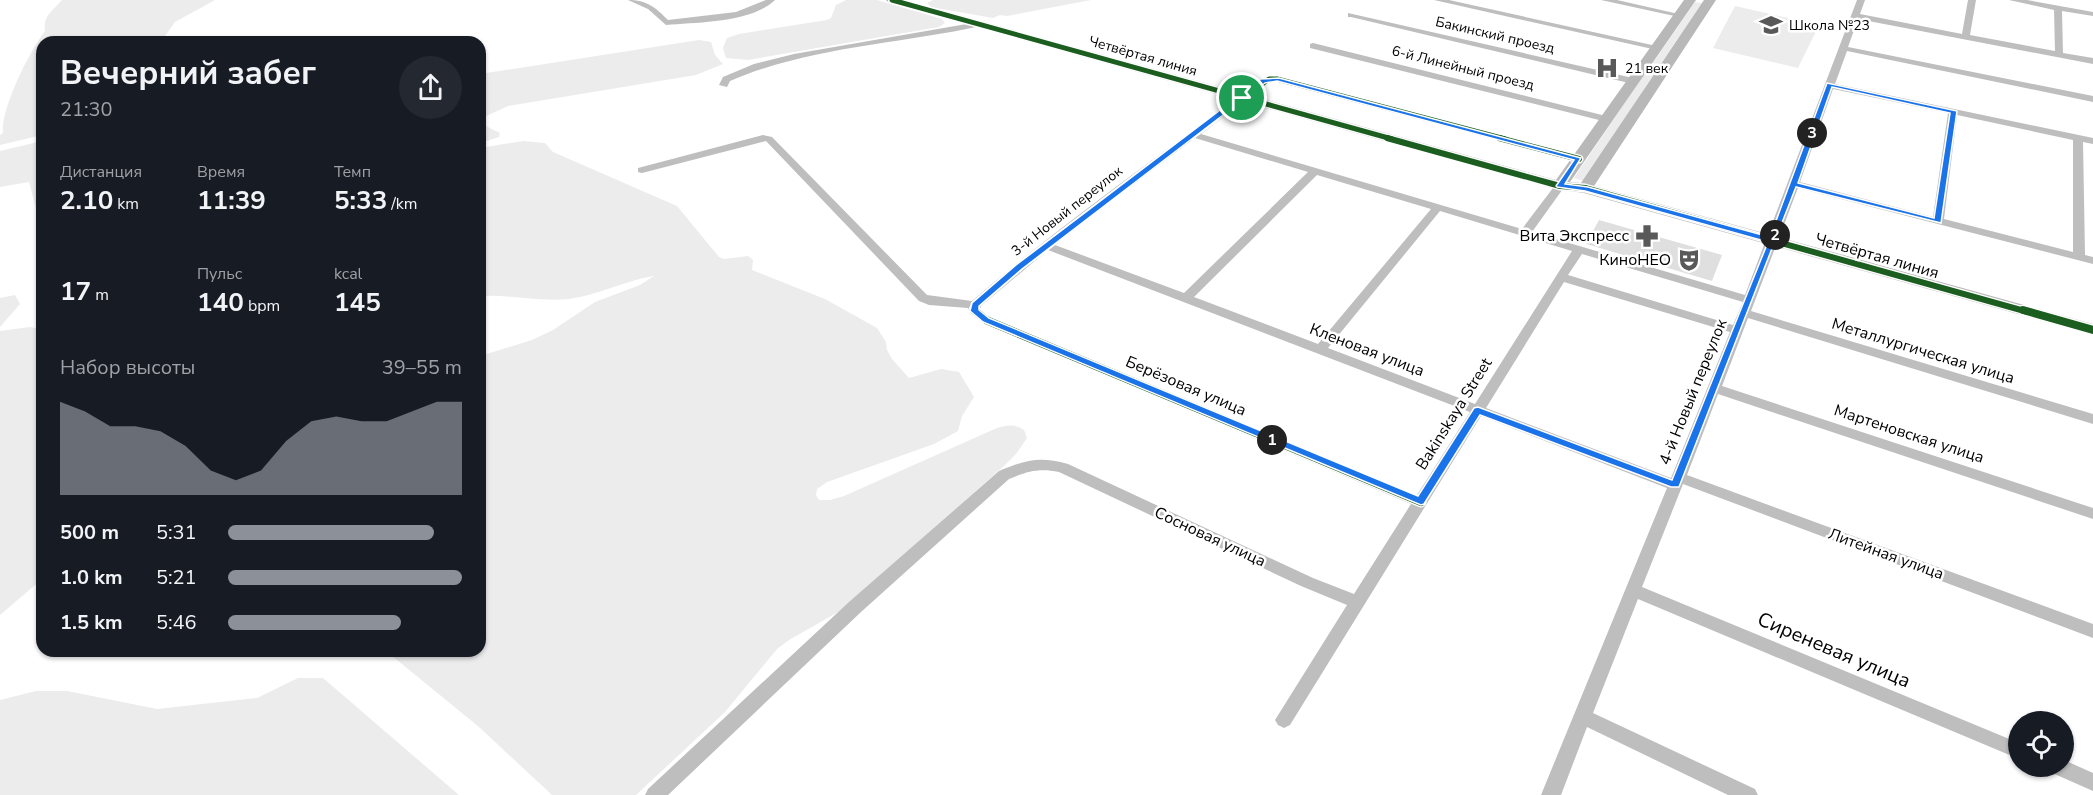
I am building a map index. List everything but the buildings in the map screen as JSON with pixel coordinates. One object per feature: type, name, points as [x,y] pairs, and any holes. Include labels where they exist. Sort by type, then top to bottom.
[{"type":"street","points":[[632,0],[651,7],[666,23],[747,11],[766,5],[771,0]]},
{"type":"street","name":"Четвёртая линия","points":[[892,0],[1560,186],[1585,189],[2093,330]]},
{"type":"street","points":[[1438,0],[1657,47]]},
{"type":"street","points":[[1605,0],[1679,15]]},
{"type":"street","points":[[1525,233],[1690,0]]},
{"type":"street","name":"4-й Новый переулок","points":[[1551,795],[1773,241],[1861,0]]},
{"type":"street","points":[[1966,37],[1972,0]]},
{"type":"street","points":[[2013,0],[2093,14]]},
{"type":"street","points":[[1585,189],[1705,1]]},
{"type":"street","points":[[2058,8],[2060,55]]},
{"type":"street","name":"Бакинский проезд","points":[[1351,15],[1633,81]]},
{"type":"street","points":[[1855,16],[2093,61]]},
{"type":"street","points":[[724,85],[726,79],[733,75],[775,61],[978,24]]},
{"type":"street","name":"6-й Линейный проезд","points":[[1313,46],[1606,119]]},
{"type":"street","points":[[1844,48],[2093,99]]},
{"type":"street","points":[[1644,64],[1664,68]]},
{"type":"street","name":"3-й Новый переулок","points":[[975,308],[1048,246],[1263,81],[1277,79],[1579,159]]},
{"type":"street","points":[[1829,85],[2093,141]]},
{"type":"street","points":[[1938,221],[1953,111]]},
{"type":"street","name":"Металлургическая улица","points":[[1192,134],[1579,249],[1747,307],[2093,419]]},
{"type":"street","points":[[642,170],[763,138],[769,139],[923,298],[929,301],[975,308]]},
{"type":"street","points":[[2078,138],[2079,258]]},
{"type":"street","points":[[1186,298],[1315,171]]},
{"type":"street","points":[[1794,184],[2093,261]]},
{"type":"street","points":[[1320,350],[1438,207]]},
{"type":"street","name":"Кленовая улица","points":[[1048,246],[1478,410],[1677,481]]},
{"type":"street","name":"Bakinskaya Street","points":[[1284,720],[1579,249]]},
{"type":"street","points":[[1561,277],[1737,330]]},
{"type":"street","name":"Берёзовая улица","points":[[975,308],[986,320],[1421,501]]},
{"type":"street","name":"Мартеновская улица","points":[[1714,388],[2093,514]]},
{"type":"street","name":"Сосновая улица","points":[[655,795],[855,607],[1004,475],[1028,465],[1043,464],[1064,468],[1307,582],[1358,602]]},
{"type":"street","name":"Литейная улица","points":[[1677,481],[2093,631]]},
{"type":"street","name":"Сиреневая улица","points":[[1633,590],[2008,746]]},
{"type":"street","points":[[1582,716],[1748,795]]},
{"type":"street","points":[[2074,774],[2093,782]]},
{"type":"shaded area","points":[[62,0],[215,0],[175,22],[165,36],[42,36],[47,17]]},
{"type":"shaded area","points":[[846,0],[877,0],[942,19],[945,23],[939,27],[748,60],[726,58],[723,48],[727,38],[739,34],[827,20],[831,18],[836,5]]},
{"type":"shaded area","points":[[933,0],[1091,0],[993,18],[931,7],[927,3]]},
{"type":"shaded area","points":[[1695,2],[1702,3],[1660,65],[1653,63]]},
{"type":"shaded area","points":[[1735,6],[1819,25],[1798,68],[1713,48]]},
{"type":"shaded area","points":[[699,40],[711,42],[715,55],[723,64],[696,75],[508,106],[486,116],[486,73]]},
{"type":"shaded area","points":[[36,46],[36,136],[0,145],[6,110],[17,80]]},
{"type":"shaded area","points":[[1649,67],[1657,69],[1584,181],[1574,178]]},
{"type":"shaded area","points":[[486,126],[500,133],[499,137],[486,141]]},
{"type":"shaded area","points":[[523,141],[545,143],[553,152],[677,206],[719,257],[724,259],[748,256],[753,260],[752,270],[825,299],[877,328],[886,342],[892,359],[909,378],[941,369],[959,372],[974,397],[962,416],[958,431],[934,444],[827,482],[817,489],[816,495],[819,500],[844,496],[997,428],[1017,427],[1024,430],[1027,438],[1005,465],[840,611],[777,649],[725,712],[636,795],[552,795],[479,727],[393,657],[486,657],[486,354],[532,340],[553,330],[595,302],[640,285],[654,276],[569,299],[546,300],[486,296],[486,147]]},
{"type":"shaded area","points":[[36,142],[36,208],[29,182],[0,187],[0,151]]},
{"type":"shaded area","points":[[15,295],[20,304],[0,327],[0,298]]},
{"type":"shaded area","points":[[36,328],[36,584],[0,615],[0,331]]},
{"type":"shaded area","points":[[298,678],[323,678],[459,795],[0,795],[0,700],[36,691],[67,691],[157,709],[257,698]]},
{"type":"cycle path","points":[[892,0],[1560,186],[1585,188],[2093,330]]},
{"type":"cycle path","points":[[1421,502],[986,320],[974,311],[975,305],[1019,267],[1116,192],[1269,79],[1277,79],[1579,159]]},
{"type":"place","name":"Школа №23","points":[[1771,25]]},
{"type":"place","name":"21 век","points":[[1607,68]]},
{"type":"place","name":"Вита Экспресс","points":[[1647,236]]},
{"type":"place","name":"КиноНЕО","points":[[1689,260]]},
{"type":"route","points":[[1242,98],[1019,267],[975,305],[974,311],[986,320],[1421,501],[1478,410],[1675,485],[1773,241],[1794,184],[1938,221],[1953,111],[1829,85],[1773,241],[1585,189],[1560,186],[1579,159],[1277,79],[1263,81],[1242,98]]}]
